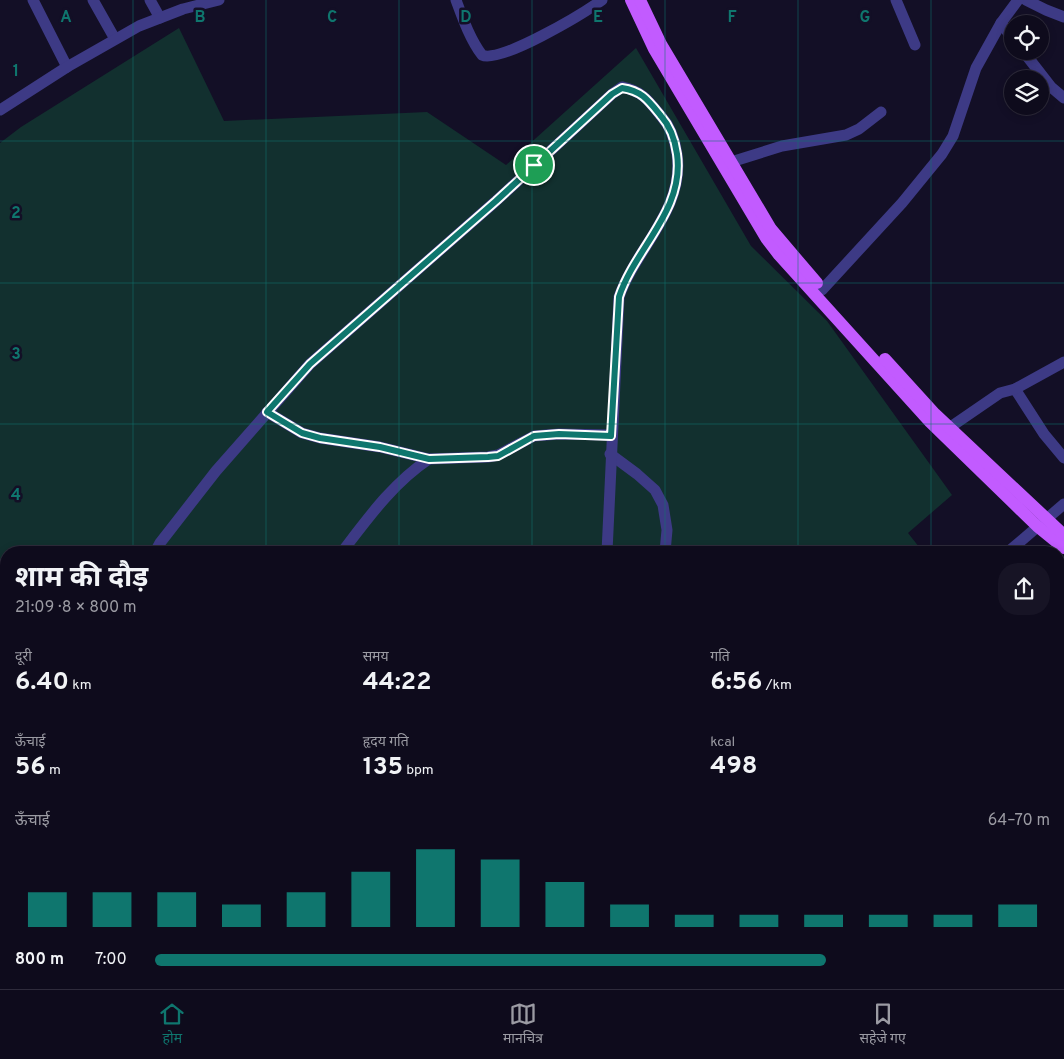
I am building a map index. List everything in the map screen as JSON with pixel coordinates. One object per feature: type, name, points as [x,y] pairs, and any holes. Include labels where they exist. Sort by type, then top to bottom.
[{"type":"main road","points":[[631,0],[654,49],[766,238],[930,422],[1041,523],[1064,536]]},
{"type":"main road","points":[[640,0],[661,44],[771,229],[822,290],[949,428],[1062,546]]},
{"type":"street","points":[[33,0],[67,67]]},
{"type":"street","points":[[93,0],[115,39]]},
{"type":"street","points":[[150,0],[160,18]]},
{"type":"street","points":[[0,110],[67,67],[139,26],[183,8],[207,1],[219,0]]},
{"type":"street","points":[[456,0],[468,32],[478,49],[482,55],[490,57],[526,44],[602,0]]},
{"type":"street","points":[[896,0],[915,44]]},
{"type":"street","points":[[822,290],[902,203],[942,154],[953,136],[976,68],[1001,23],[1018,0]]},
{"type":"street","points":[[1026,0],[1064,17]]},
{"type":"street","points":[[1001,23],[1004,27]]},
{"type":"street","points":[[1030,60],[1051,87],[1064,98]]},
{"type":"street","points":[[158,546],[216,471],[310,364],[496,201],[612,94],[622,88],[635,90],[646,98],[665,120],[676,142],[679,166],[677,183],[664,218],[625,280],[619,297],[610,454],[607,546]]},
{"type":"street","points":[[731,162],[782,146],[846,135],[859,129],[881,112]]},
{"type":"street","points":[[949,428],[1000,393],[1015,389],[1064,362]]},
{"type":"street","points":[[1015,389],[1044,434],[1064,458]]},
{"type":"street","points":[[267,412],[289,426],[311,435],[380,447],[429,459],[498,456],[534,436],[559,434],[611,436]]},
{"type":"street","points":[[610,454],[637,474],[654,490],[663,505],[667,530],[666,546]]},
{"type":"street","points":[[347,546],[386,495],[412,470],[429,459]]},
{"type":"street","points":[[1015,546],[1064,504]]},
{"type":"green space","points":[[179,28],[224,121],[427,112],[506,165],[636,48],[751,246],[827,321],[952,495],[908,533],[918,546],[0,546],[0,143],[21,127]]},
{"type":"route","points":[[622,88],[635,90],[646,98],[665,120],[676,142],[679,166],[677,183],[664,218],[638,257],[625,280],[619,297],[611,436],[559,434],[534,436],[498,456],[429,459],[380,447],[320,438],[302,433],[267,412],[310,364],[496,201],[534,165],[612,94],[622,88]]}]
